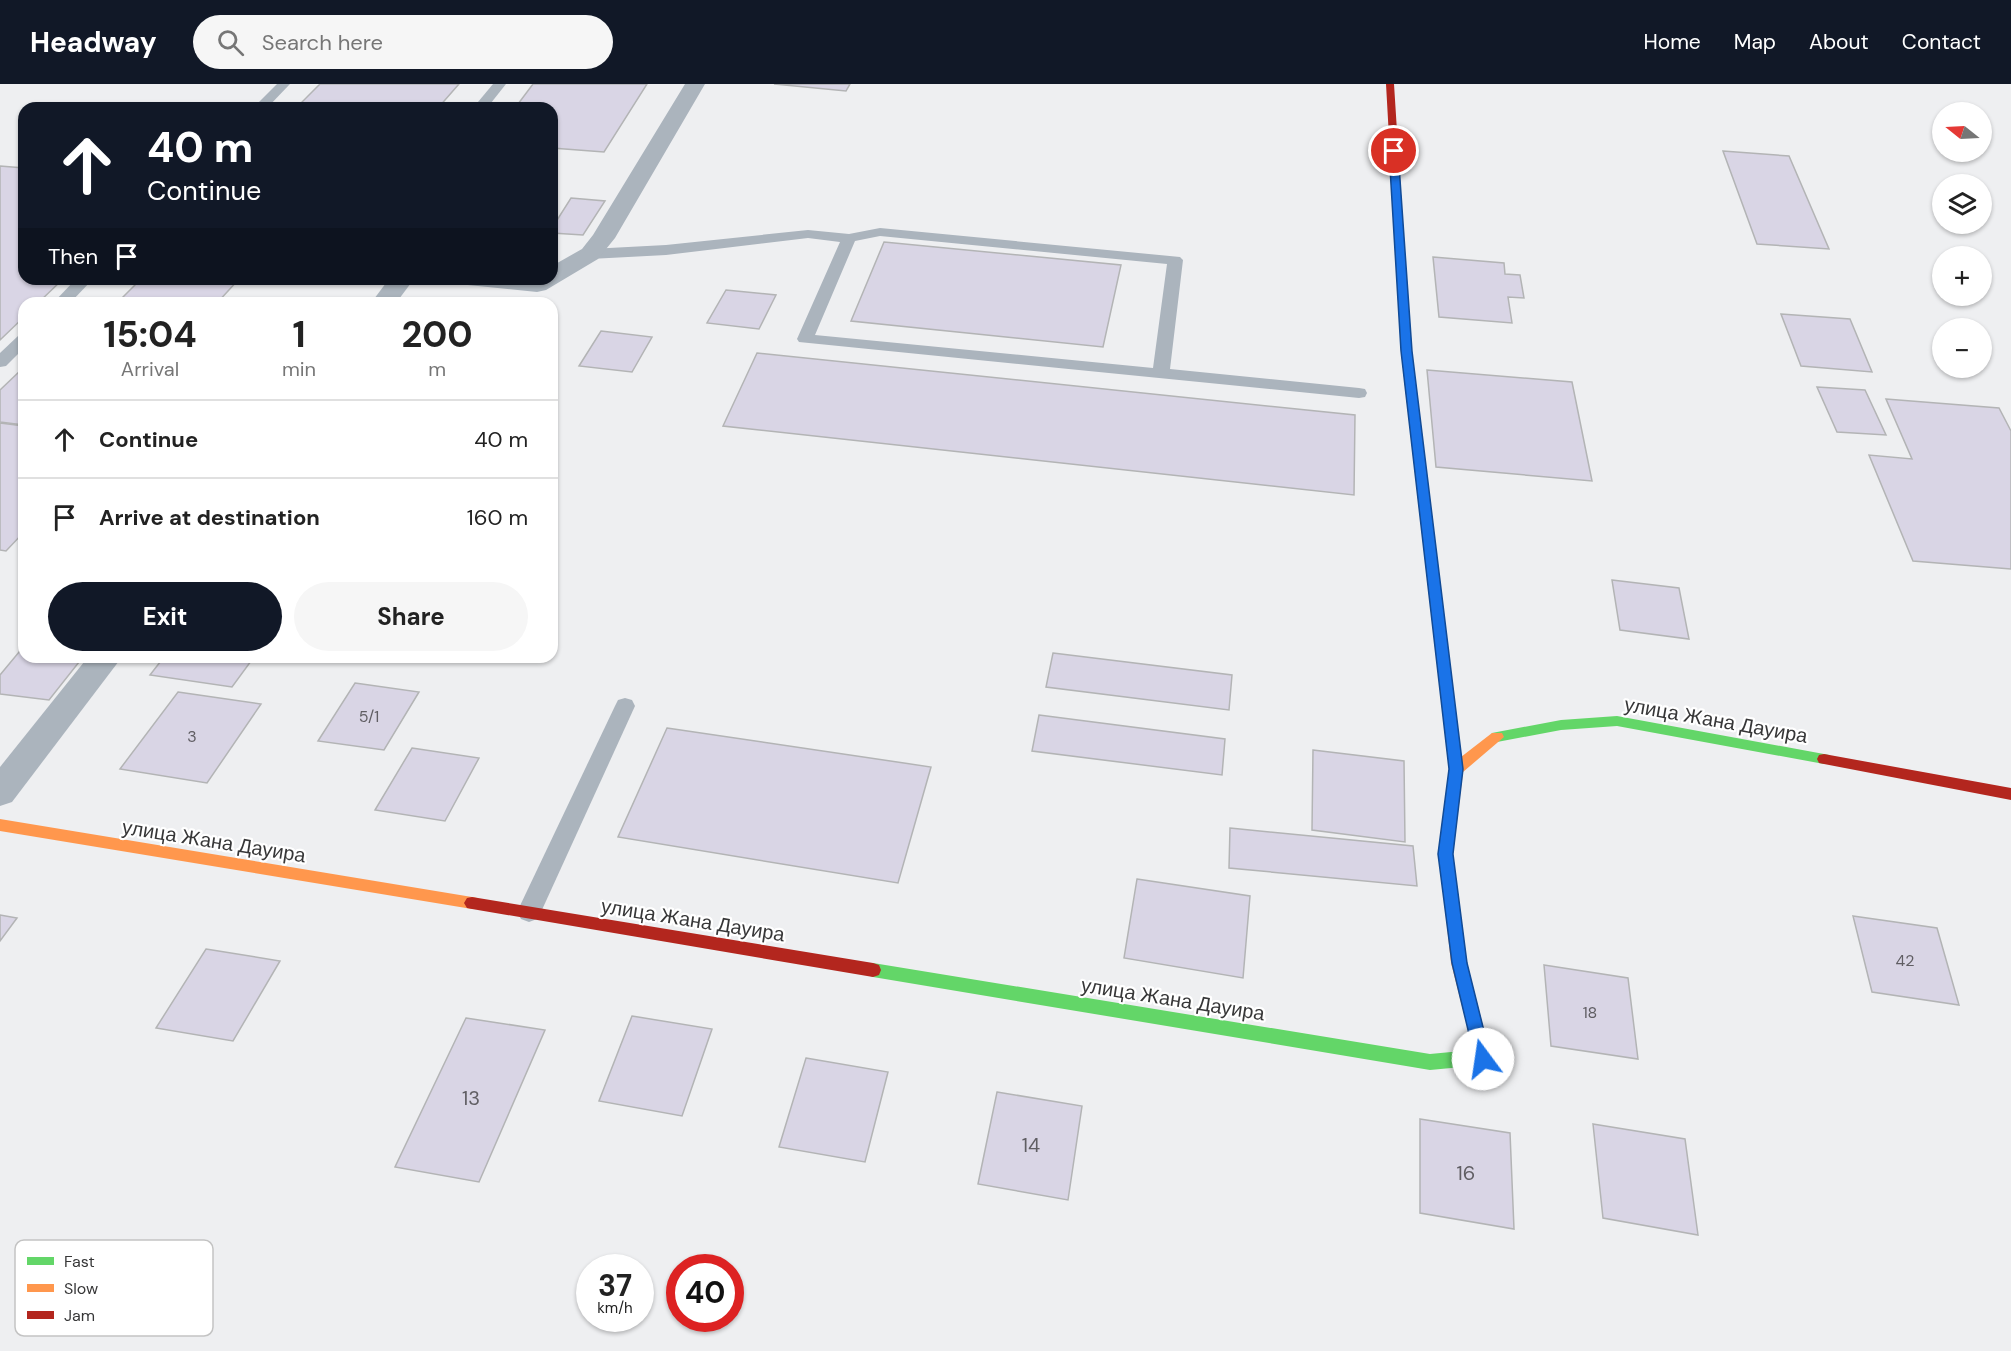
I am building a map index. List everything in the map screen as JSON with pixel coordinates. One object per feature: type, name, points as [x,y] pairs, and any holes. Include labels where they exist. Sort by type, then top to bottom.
[{"type":"street","points":[[558,273],[590,254],[603,238],[695,84]]},
{"type":"street","points":[[1390,84],[1406,351],[1456,769]]},
{"type":"street","points":[[388,297],[397,285]]},
{"type":"street","points":[[0,792],[101,663]]},
{"type":"street","name":"улица Жана Дауира","points":[[0,825],[1430,1062],[1483,1059],[1460,963],[1446,854],[1456,769],[1497,737],[1560,725],[1617,721],[2011,794]]},
{"type":"lane","points":[[266,102],[284,84]]},
{"type":"lane","points":[[485,102],[500,84]]},
{"type":"lane","points":[[590,254],[666,250],[808,234],[849,238],[880,232],[1175,260],[1161,374]]},
{"type":"lane","points":[[849,238],[805,339],[1359,393]]},
{"type":"lane","points":[[67,297],[79,285]]},
{"type":"lane","points":[[0,362],[18,345]]},
{"type":"lane","points":[[529,912],[626,706]]},
{"type":"building","points":[[320,84],[459,84],[443,102],[302,102]]},
{"type":"building","points":[[533,84],[647,84],[604,152],[558,148],[558,102],[520,102]]},
{"type":"building","points":[[774,84],[850,84],[846,91]]},
{"type":"building","points":[[1723,151],[1789,156],[1829,249],[1757,244]]},
{"type":"building","points":[[0,166],[18,168],[18,285],[57,285],[44,297],[18,297],[18,323],[0,340]]},
{"type":"building","points":[[571,198],[605,201],[583,235],[558,233],[558,219]]},
{"type":"building","points":[[884,242],[1121,265],[1103,347],[851,321]]},
{"type":"building","points":[[1433,257],[1504,263],[1505,274],[1520,275],[1524,298],[1508,297],[1512,323],[1439,317]]},
{"type":"building","points":[[135,285],[234,285],[222,297],[123,297]]},
{"type":"building","points":[[726,290],[776,295],[759,329],[707,323]]},
{"type":"building","points":[[1781,314],[1850,319],[1872,372],[1801,366]]},
{"type":"building","points":[[601,331],[652,337],[632,372],[579,366]]},
{"type":"building","points":[[757,353],[1355,415],[1354,495],[723,426]]},
{"type":"building","points":[[1427,370],[1572,382],[1592,481],[1436,467]]},
{"type":"building","points":[[18,373],[18,424],[0,422],[0,390]]},
{"type":"building","points":[[1817,387],[1865,390],[1886,435],[1837,432]]},
{"type":"building","points":[[1886,399],[1999,408],[2011,431],[2011,569],[1913,561],[1869,455],[1912,459]]},
{"type":"building","points":[[0,423],[18,425],[18,538],[6,551],[0,550]]},
{"type":"building","points":[[1612,580],[1679,588],[1689,639],[1620,630]]},
{"type":"building","points":[[18,653],[18,663],[78,663],[49,700],[0,694],[0,675]]},
{"type":"building","points":[[1053,653],[1232,675],[1229,710],[1046,687]]},
{"type":"building","points":[[159,663],[250,663],[232,687],[150,675]]},
{"type":"building","points":[[355,683],[419,692],[384,750],[318,741]]},
{"type":"building","points":[[178,692],[261,704],[207,783],[120,769]]},
{"type":"building","points":[[1039,715],[1225,739],[1222,775],[1032,751]]},
{"type":"building","points":[[667,728],[931,767],[898,883],[618,837]]},
{"type":"building","points":[[412,748],[479,758],[445,821],[375,810]]},
{"type":"building","points":[[1313,750],[1404,761],[1405,842],[1312,830]]},
{"type":"building","points":[[1230,828],[1413,846],[1417,886],[1229,868]]},
{"type":"building","points":[[1137,879],[1250,896],[1243,978],[1124,958]]},
{"type":"building","points":[[0,915],[17,918],[0,941]]},
{"type":"building","points":[[1853,916],[1937,928],[1959,1005],[1872,992]]},
{"type":"building","points":[[206,949],[280,961],[233,1041],[156,1028]]},
{"type":"building","points":[[1544,965],[1628,978],[1638,1059],[1551,1046]]},
{"type":"building","points":[[632,1016],[712,1029],[682,1116],[599,1101]]},
{"type":"building","points":[[466,1018],[545,1030],[479,1182],[395,1167]]},
{"type":"building","points":[[806,1058],[888,1072],[865,1162],[779,1147]]},
{"type":"building","points":[[997,1092],[1082,1106],[1068,1200],[978,1184]]},
{"type":"building","points":[[1420,1119],[1510,1133],[1514,1229],[1420,1213]]},
{"type":"building","points":[[1593,1124],[1685,1139],[1698,1235],[1603,1218]]},
{"type":"traffic: fast","points":[[1497,737],[1561,725],[1617,721],[1824,759]]},
{"type":"traffic: fast","points":[[873,970],[1430,1062],[1483,1057]]},
{"type":"traffic: slow","points":[[1412,404],[1456,769]]},
{"type":"traffic: slow","points":[[1483,1057],[1459,963],[1446,854],[1456,769],[1497,737]]},
{"type":"traffic: slow","points":[[0,825],[472,903]]},
{"type":"traffic: jam","points":[[1390,84],[1406,351],[1412,404]]},
{"type":"traffic: jam","points":[[1824,759],[2011,794]]},
{"type":"traffic: jam","points":[[472,903],[873,970]]},
{"type":"route","points":[[1394,151],[1406,351],[1456,769],[1446,854],[1460,963],[1483,1059]]}]
